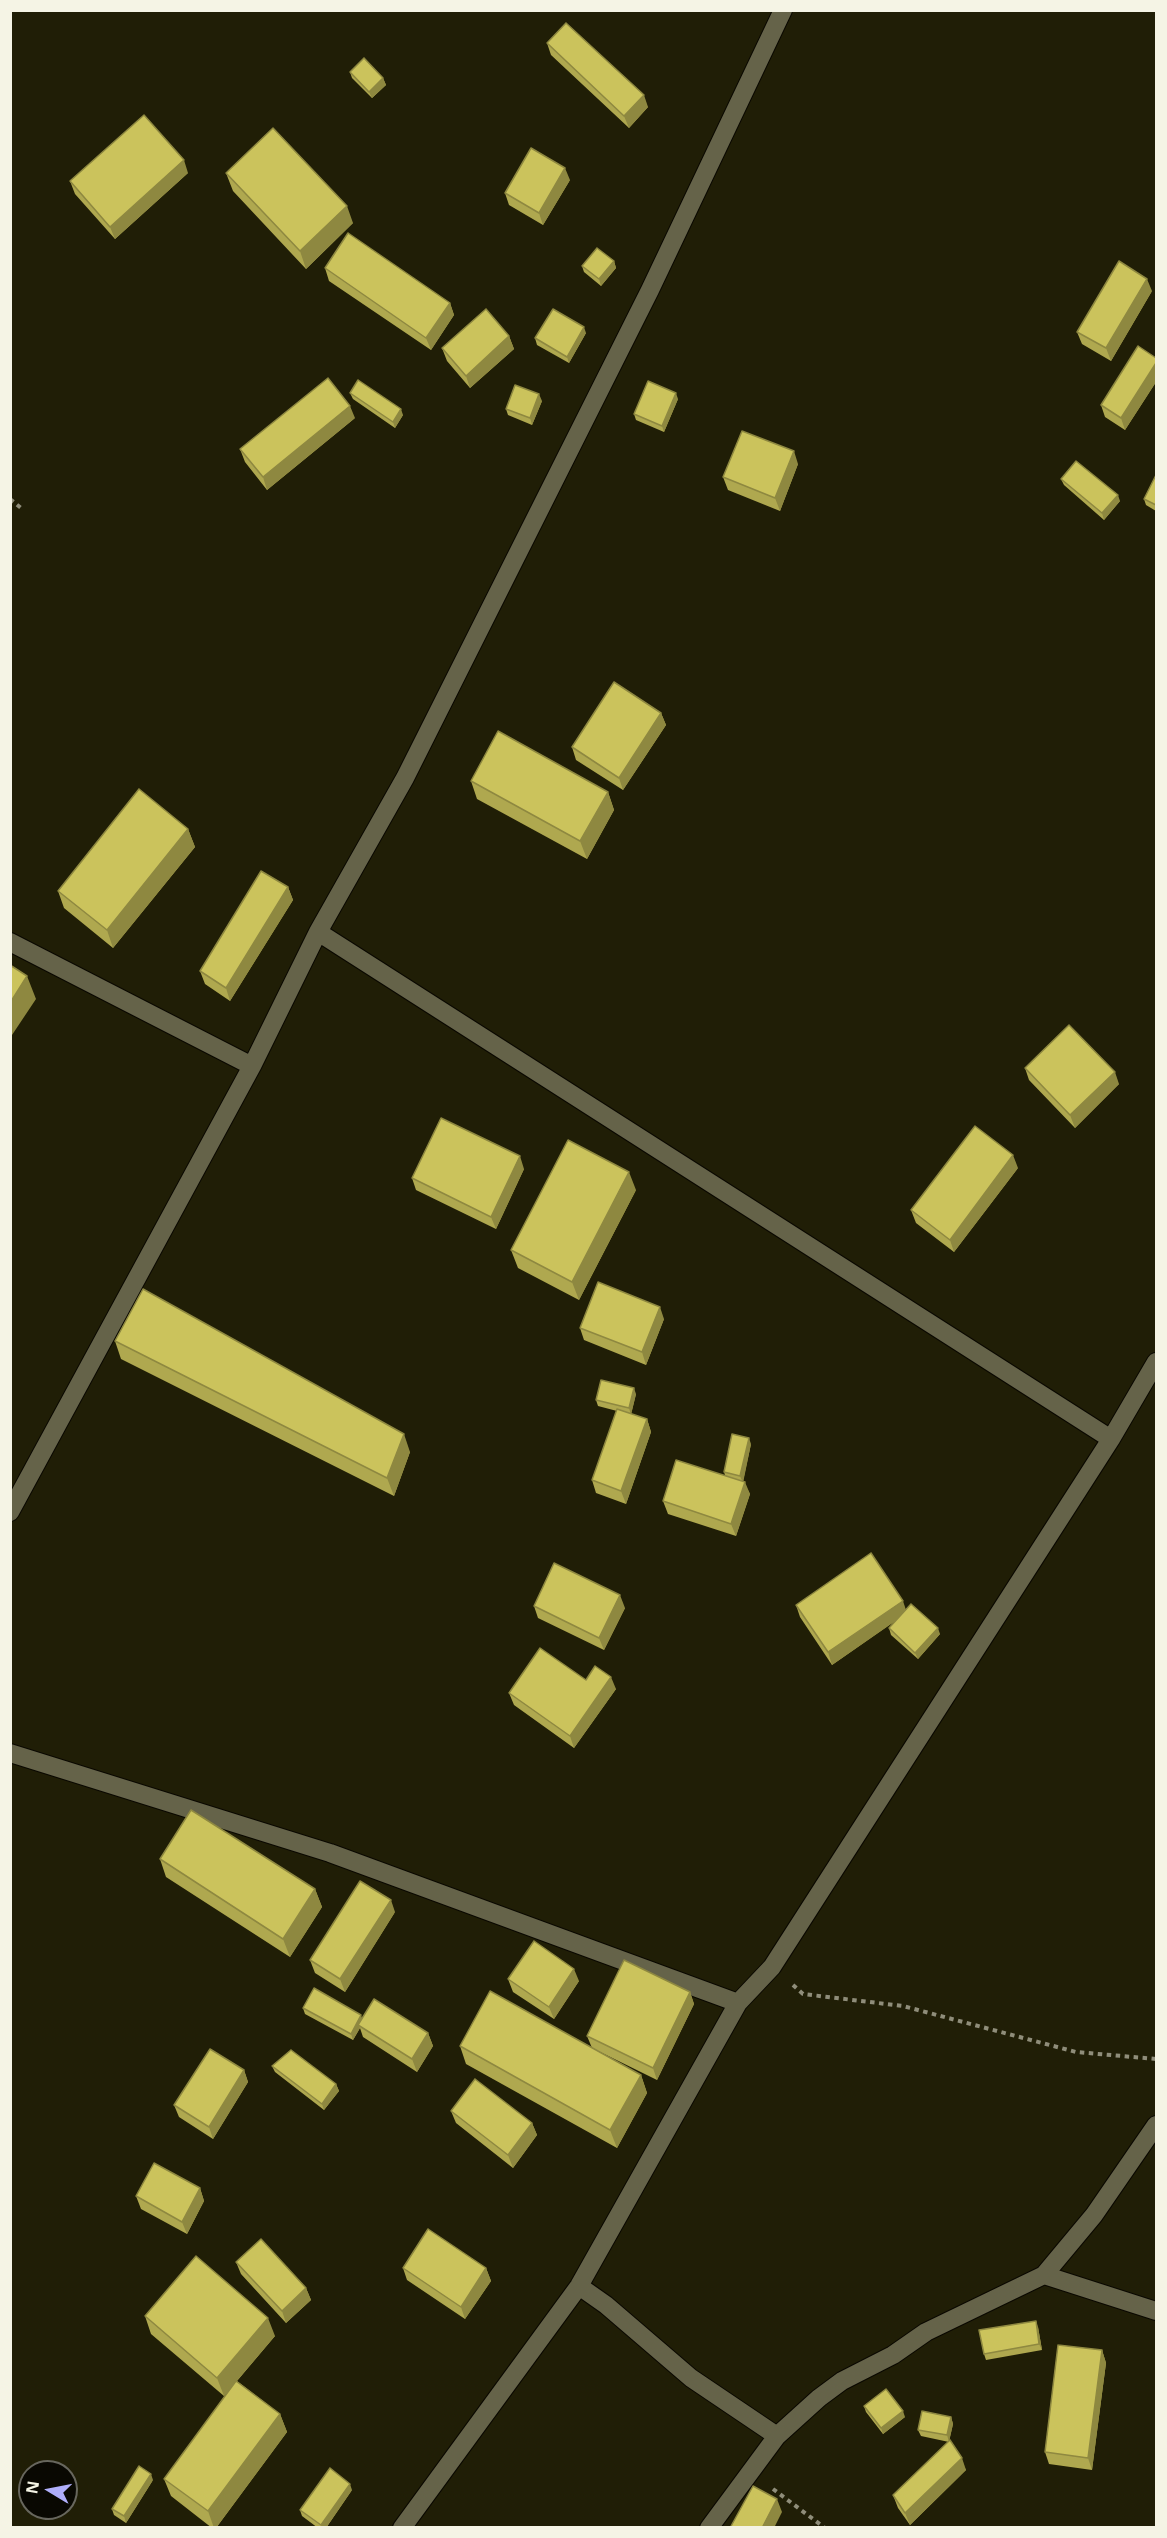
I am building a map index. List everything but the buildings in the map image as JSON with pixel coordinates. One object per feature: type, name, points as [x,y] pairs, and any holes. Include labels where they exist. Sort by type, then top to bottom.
[{"type":"street","points":[[10,1512],[252,1066],[318,932],[405,778],[650,290],[783,10]]},
{"type":"street","points":[[318,932],[1111,1439]]},
{"type":"street","points":[[10,942],[252,1066]]},
{"type":"street","points":[[402,2528],[579,2286],[738,2003],[771,1967],[1111,1439],[1156,1362]]},
{"type":"street","points":[[10,1753],[330,1853],[738,2003]]},
{"type":"street","points":[[709,2528],[777,2436],[796,2417],[842,2381],[893,2355],[926,2332],[1044,2275],[1094,2216],[1156,2125]]},
{"type":"street","points":[[1044,2275],[1156,2311]]},
{"type":"street","points":[[579,2286],[691,2378],[777,2436]]},
{"type":"path","points":[[10,500],[21,508]]},
{"type":"path","points":[[771,1967],[803,1994],[903,2006],[1076,2052],[1156,2059]]},
{"type":"path","points":[[751,2472],[825,2528]]}]
